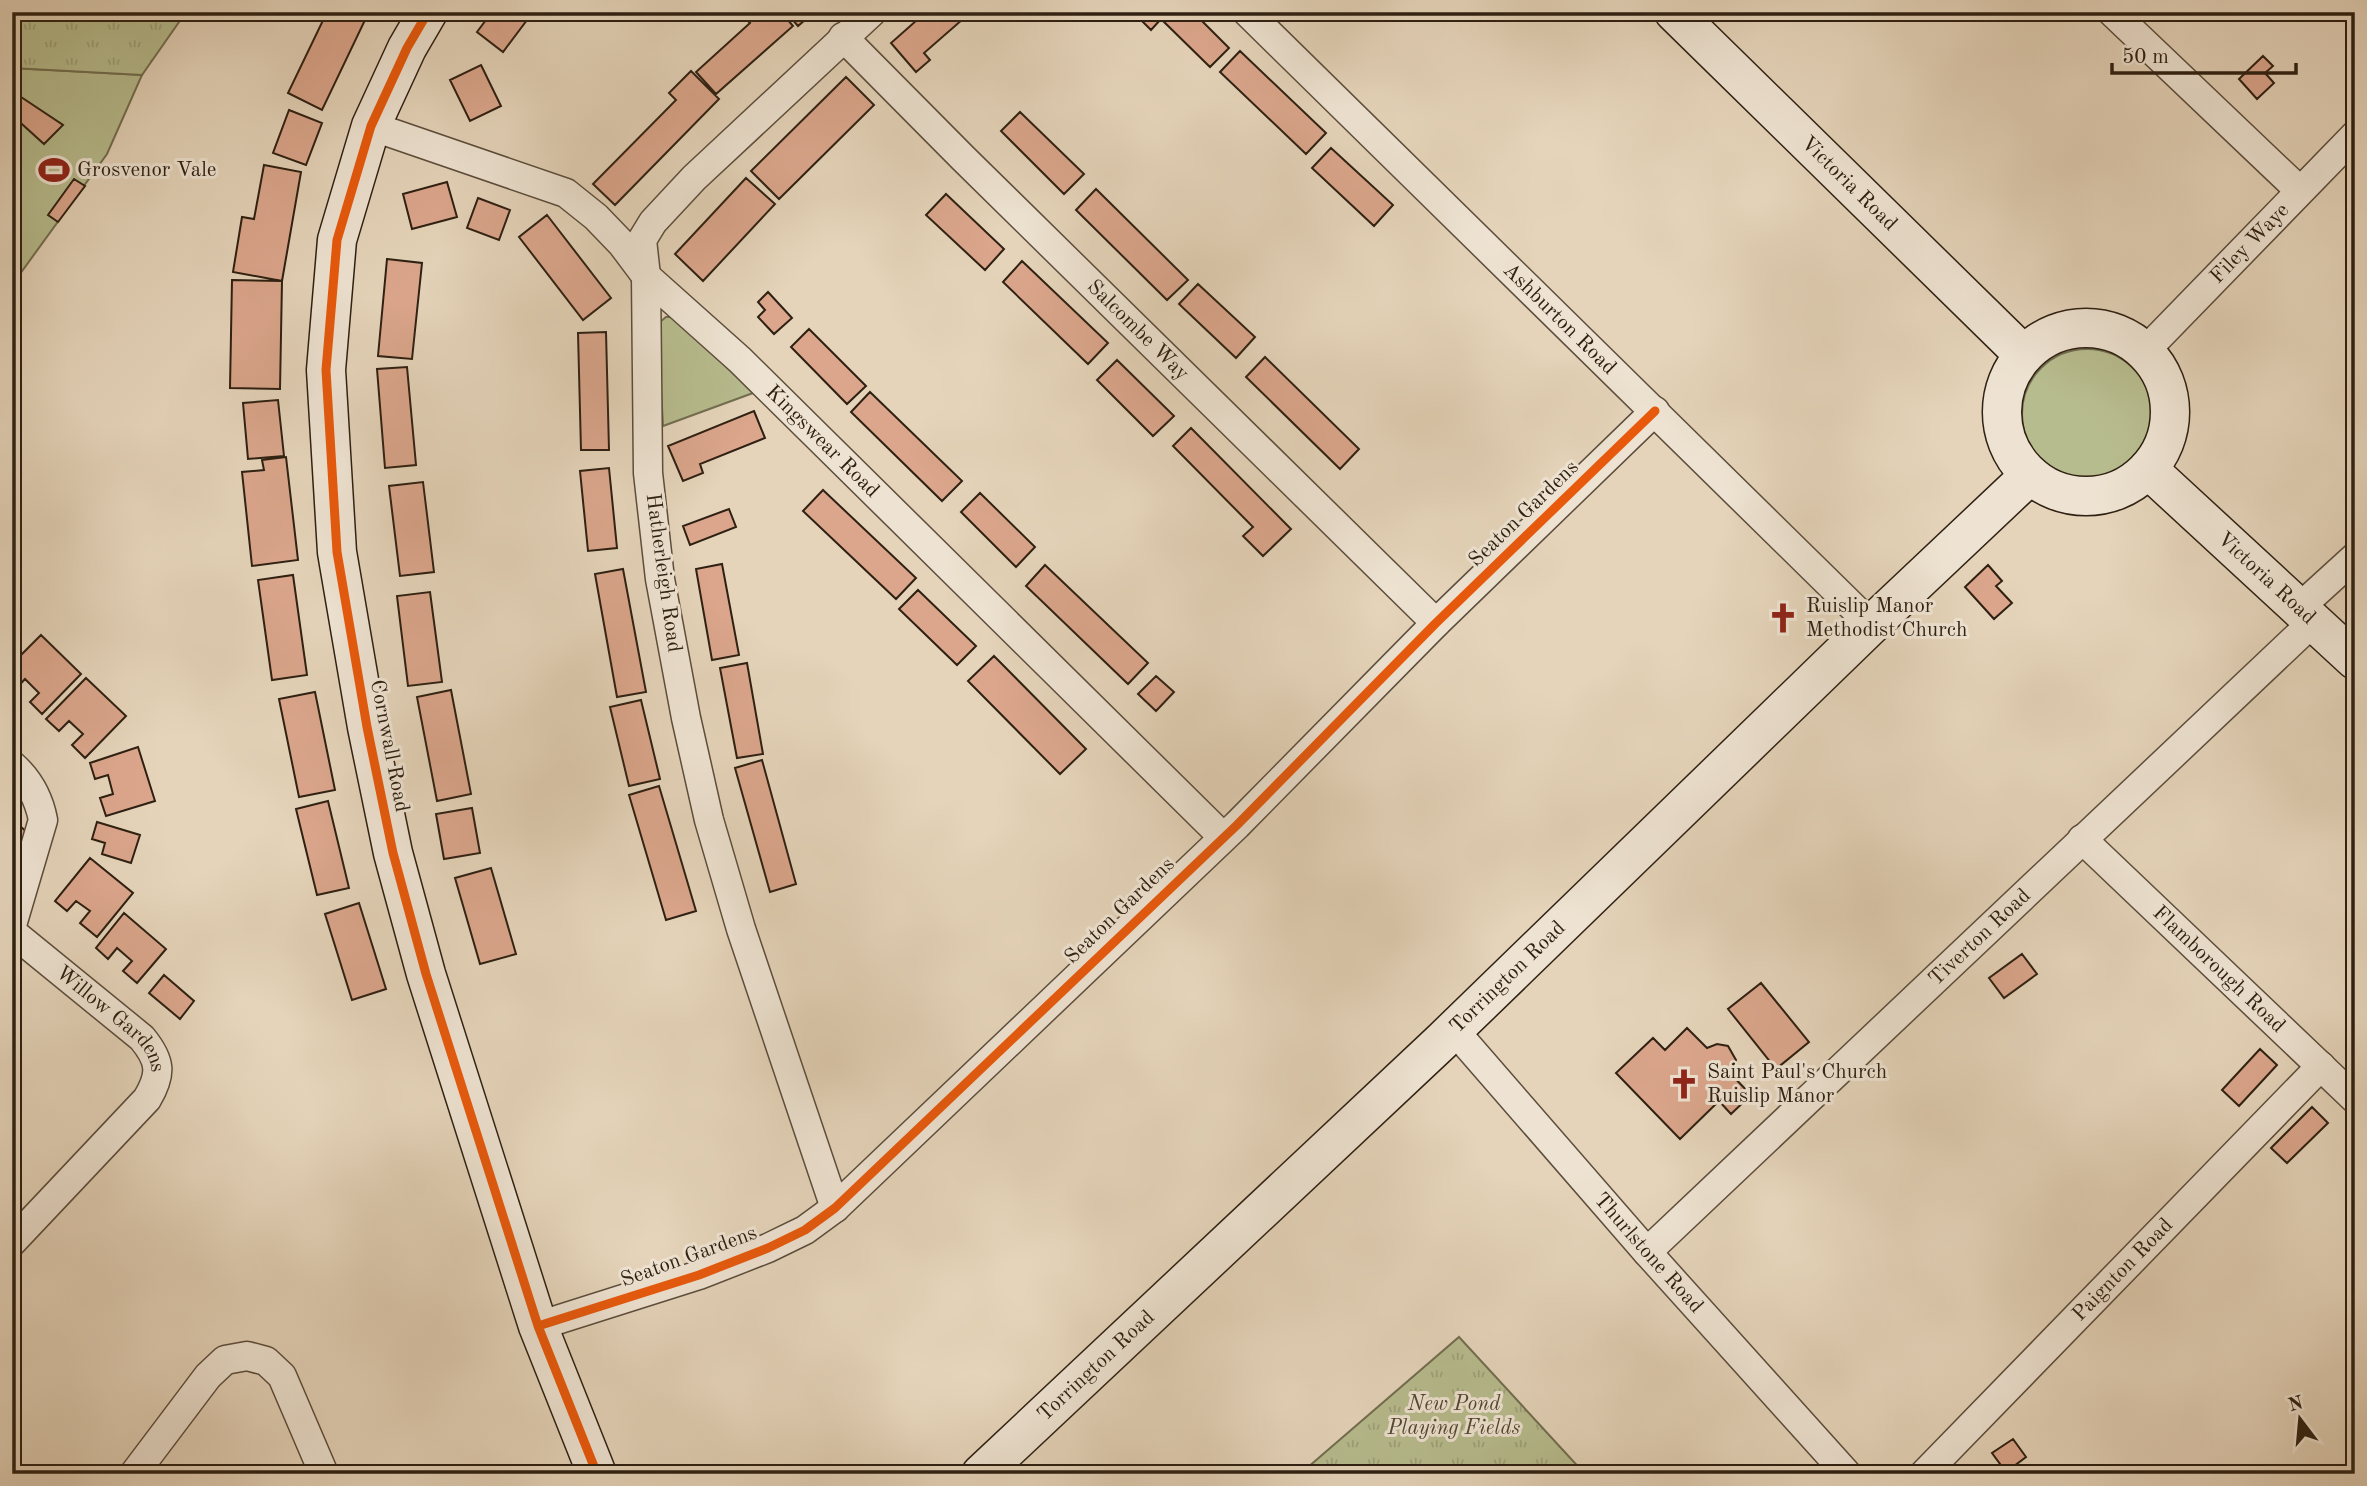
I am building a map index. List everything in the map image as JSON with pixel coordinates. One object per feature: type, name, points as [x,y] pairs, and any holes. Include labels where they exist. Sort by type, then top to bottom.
[{"type":"street","name":"Cornwall Road","points":[[428,12],[407,48],[371,126],[337,240],[326,369],[337,552],[367,727],[393,853],[426,974],[538,1326],[597,1474]]},
{"type":"street","name":"Hatherleigh Road","points":[[835,1208],[741,929],[709,820],[686,718],[660,579],[648,473],[646,276],[642,240],[653,222],[694,178],[872,12]]},
{"type":"street","name":"Ashburton Road","points":[[1247,12],[1855,609],[1869,627]]},
{"type":"street","name":"Victoria Road","points":[[1674,12],[2024,355]]},
{"type":"street","points":[[2112,12],[2299,190]]},
{"type":"street","name":"Salcombe Way","points":[[843,37],[1436,623]]},
{"type":"street","name":"Kingswear Road","points":[[371,126],[566,193],[596,217],[622,244],[646,276],[740,360],[1223,837]]},
{"type":"street","name":"Filey Waye","points":[[2145,351],[2355,135]]},
{"type":"street","points":[[2084,328],[2098,328],[2123,336],[2145,351],[2161,372],[2169,397],[2170,423],[2163,447],[2148,469],[2129,484],[2107,494],[2082,496],[2058,492],[2030,475],[2016,460],[2004,434],[2002,406],[2008,378],[2024,355],[2045,338],[2071,329],[2084,328]]},
{"type":"street","name":"Seaton Gardens","points":[[538,1326],[733,1262],[805,1230],[835,1208],[1223,837],[1436,623],[1654,411]]},
{"type":"street","name":"Victoria Road","points":[[2148,469],[2355,660]]},
{"type":"street","name":"Torrington Road","points":[[981,1474],[1454,1030],[1869,627],[2030,475]]},
{"type":"street","name":"Tiverton Road","points":[[1647,1252],[2082,839],[2306,615],[2355,557]]},
{"type":"street","points":[[12,765],[40,803],[43,820],[12,925]]},
{"type":"street","name":"Flamborough Road","points":[[2082,839],[2355,1099]]},
{"type":"street","name":"Willow Gardens","points":[[12,932],[142,1038],[153,1051],[159,1067],[156,1084],[147,1099],[12,1242]]},
{"type":"street","name":"Thurlstone Road","points":[[1454,1030],[1647,1252],[1847,1474]]},
{"type":"street","name":"Paignton Road","points":[[1924,1474],[2321,1066]]},
{"type":"street","points":[[134,1474],[208,1376],[225,1360],[247,1356],[266,1361],[282,1376],[324,1474]]},
{"type":"green space","points":[[12,12],[186,12],[142,75],[12,68]]},
{"type":"green space","name":"Grosvenor Vale","points":[[12,68],[142,75],[107,154],[12,285]]},
{"type":"green space","points":[[666,317],[680,321],[753,393],[663,426],[658,332],[660,322]]},
{"type":"green space","points":[[2087,349],[2112,353],[2133,368],[2148,389],[2152,414],[2148,439],[2133,460],[2112,475],[2087,479],[2062,475],[2041,460],[2026,439],[2022,414],[2026,389],[2041,368],[2062,353]]},
{"type":"green space","name":"New Pond Playing Fields","points":[[1459,1337],[1585,1474],[1300,1474]]},
{"type":"building","points":[[327,12],[354,12],[366,18],[322,110],[288,93]]},
{"type":"building","points":[[492,12],[533,12],[503,52],[477,32]]},
{"type":"building","points":[[781,12],[793,26],[716,94],[696,72],[750,23],[741,14]]},
{"type":"building","points":[[786,12],[814,12],[798,26]]},
{"type":"building","points":[[926,12],[971,12],[924,53],[930,60],[916,72],[891,43]]},
{"type":"building","points":[[1133,12],[1193,12],[1229,48],[1210,67],[1161,19],[1151,30]]},
{"type":"building","points":[[1240,51],[1326,133],[1306,154],[1220,72]]},
{"type":"building","points":[[2263,56],[2273,66],[2265,73],[2274,83],[2257,99],[2239,79]]},
{"type":"building","points":[[481,65],[501,106],[470,121],[450,80]]},
{"type":"building","points":[[691,71],[719,99],[615,205],[593,184],[676,100],[669,93]]},
{"type":"building","points":[[846,77],[874,105],[779,199],[751,171]]},
{"type":"building","points":[[12,91],[63,125],[44,144],[12,115]]},
{"type":"building","points":[[289,110],[322,123],[306,165],[273,153]]},
{"type":"building","points":[[1020,112],[1084,174],[1064,194],[1001,131]]},
{"type":"building","points":[[1331,148],[1393,205],[1374,226],[1312,168]]},
{"type":"building","points":[[264,165],[301,172],[282,281],[233,272],[242,217],[254,219]]},
{"type":"building","points":[[746,178],[775,204],[703,281],[675,254]]},
{"type":"building","points":[[74,179],[85,186],[58,222],[48,215]]},
{"type":"building","points":[[447,182],[457,217],[412,229],[403,194]]},
{"type":"building","points":[[1096,189],[1188,280],[1167,300],[1076,210]]},
{"type":"building","points":[[946,194],[1004,249],[985,270],[926,215]]},
{"type":"building","points":[[478,198],[510,210],[499,240],[467,228]]},
{"type":"building","points":[[547,215],[611,298],[583,320],[519,237]]},
{"type":"building","points":[[387,259],[422,263],[412,359],[378,356]]},
{"type":"building","points":[[1022,261],[1108,343],[1088,364],[1003,282]]},
{"type":"building","points":[[232,280],[282,281],[280,389],[230,388]]},
{"type":"building","points":[[1198,284],[1255,337],[1236,358],[1179,304]]},
{"type":"building","points":[[768,292],[792,318],[774,334],[758,317],[765,310],[758,302]]},
{"type":"building","points":[[809,329],[866,386],[847,404],[791,347]]},
{"type":"building","points":[[606,332],[609,450],[581,450],[578,333]]},
{"type":"building","points":[[1265,357],[1359,449],[1340,469],[1246,377]]},
{"type":"building","points":[[1117,360],[1174,416],[1153,436],[1097,380]]},
{"type":"building","points":[[407,367],[416,465],[385,468],[377,369]]},
{"type":"building","points":[[870,392],[962,481],[942,501],[851,412]]},
{"type":"building","points":[[278,400],[284,456],[248,459],[243,403]]},
{"type":"building","points":[[754,411],[765,438],[700,464],[703,473],[683,481],[668,446]]},
{"type":"building","points":[[1191,428],[1291,529],[1263,556],[1243,536],[1253,527],[1173,446]]},
{"type":"building","points":[[286,457],[298,560],[252,566],[242,472],[264,470],[262,460]]},
{"type":"building","points":[[609,468],[617,548],[588,551],[580,471]]},
{"type":"building","points":[[423,482],[434,572],[400,576],[389,486]]},
{"type":"building","points":[[823,490],[916,578],[896,599],[803,511]]},
{"type":"building","points":[[980,493],[1035,547],[1016,567],[961,512]]},
{"type":"building","points":[[729,509],[736,527],[690,545],[683,526]]},
{"type":"building","points":[[722,564],[739,655],[712,660],[696,569]]},
{"type":"building","points":[[1045,565],[1148,663],[1128,684],[1026,586]]},
{"type":"building","points":[[1988,565],[2002,581],[1996,586],[2012,603],[1994,619],[1965,587]]},
{"type":"building","points":[[623,569],[646,692],[617,697],[595,574]]},
{"type":"building","points":[[293,575],[307,675],[272,680],[258,580]]},
{"type":"building","points":[[918,590],[976,646],[957,665],[899,609]]},
{"type":"building","points":[[430,592],[442,682],[408,686],[397,596]]},
{"type":"building","points":[[41,635],[81,674],[42,714],[30,702],[39,693],[25,679],[15,690],[12,686],[12,664]]},
{"type":"building","points":[[994,656],[1086,749],[1060,774],[968,681]]},
{"type":"building","points":[[747,663],[763,754],[737,758],[720,668]]},
{"type":"building","points":[[1156,676],[1174,692],[1156,711],[1138,694]]},
{"type":"building","points":[[86,678],[126,716],[85,758],[72,745],[83,734],[69,721],[59,731],[46,719]]},
{"type":"building","points":[[451,690],[471,794],[437,801],[417,697]]},
{"type":"building","points":[[315,692],[335,790],[299,797],[279,699]]},
{"type":"building","points":[[641,700],[660,779],[629,786],[610,707]]},
{"type":"building","points":[[138,747],[155,801],[106,816],[100,798],[113,794],[108,775],[95,779],[90,763]]},
{"type":"building","points":[[762,760],[796,884],[770,892],[735,768]]},
{"type":"building","points":[[659,786],[696,911],[666,920],[629,795]]},
{"type":"building","points":[[328,801],[349,888],[317,895],[296,809]]},
{"type":"building","points":[[472,808],[480,853],[444,859],[436,814]]},
{"type":"building","points":[[12,819],[28,833],[12,852]]},
{"type":"building","points":[[97,822],[140,835],[131,863],[102,854],[105,843],[92,839]]},
{"type":"building","points":[[90,858],[133,893],[97,937],[80,923],[90,911],[76,901],[67,911],[55,901]]},
{"type":"building","points":[[491,868],[516,954],[480,964],[455,878]]},
{"type":"building","points":[[359,903],[386,989],[352,1000],[325,914]]},
{"type":"building","points":[[124,913],[166,949],[137,983],[123,971],[132,961],[117,948],[108,959],[96,948]]},
{"type":"building","points":[[2022,954],[2037,974],[2004,998],[1989,978]]},
{"type":"building","points":[[164,975],[194,1001],[180,1019],[149,993]]},
{"type":"building","points":[[1761,983],[1809,1042],[1776,1069],[1728,1009]]},
{"type":"building","name":"Saint Paul's Church Ruislip Manor","points":[[1687,1028],[1707,1048],[1717,1044],[1728,1046],[1736,1060],[1729,1072],[1751,1095],[1731,1114],[1719,1101],[1680,1139],[1616,1073],[1653,1038],[1665,1050]]},
{"type":"building","points":[[2260,1049],[2277,1065],[2239,1106],[2222,1090]]},
{"type":"building","points":[[2312,1107],[2328,1123],[2287,1163],[2271,1148]]},
{"type":"building","points":[[2013,1439],[2026,1457],[2006,1472],[1992,1453]]},
{"type":"cycle path","points":[[428,12],[407,48],[371,126],[337,240],[326,370],[337,552],[367,727],[393,853],[426,974],[538,1326],[597,1474]]},
{"type":"cycle path","points":[[538,1326],[699,1275],[768,1248],[805,1230],[835,1208],[1237,825],[1436,623],[1655,411]]},
{"type":"place","name":"Grosvenor Vale","points":[[54,170]]},
{"type":"place","name":"Ruislip Manor Methodist Church","points":[[1783,618]]},
{"type":"place","name":"Saint Paul's Church Ruislip Manor","points":[[1684,1084]]}]
